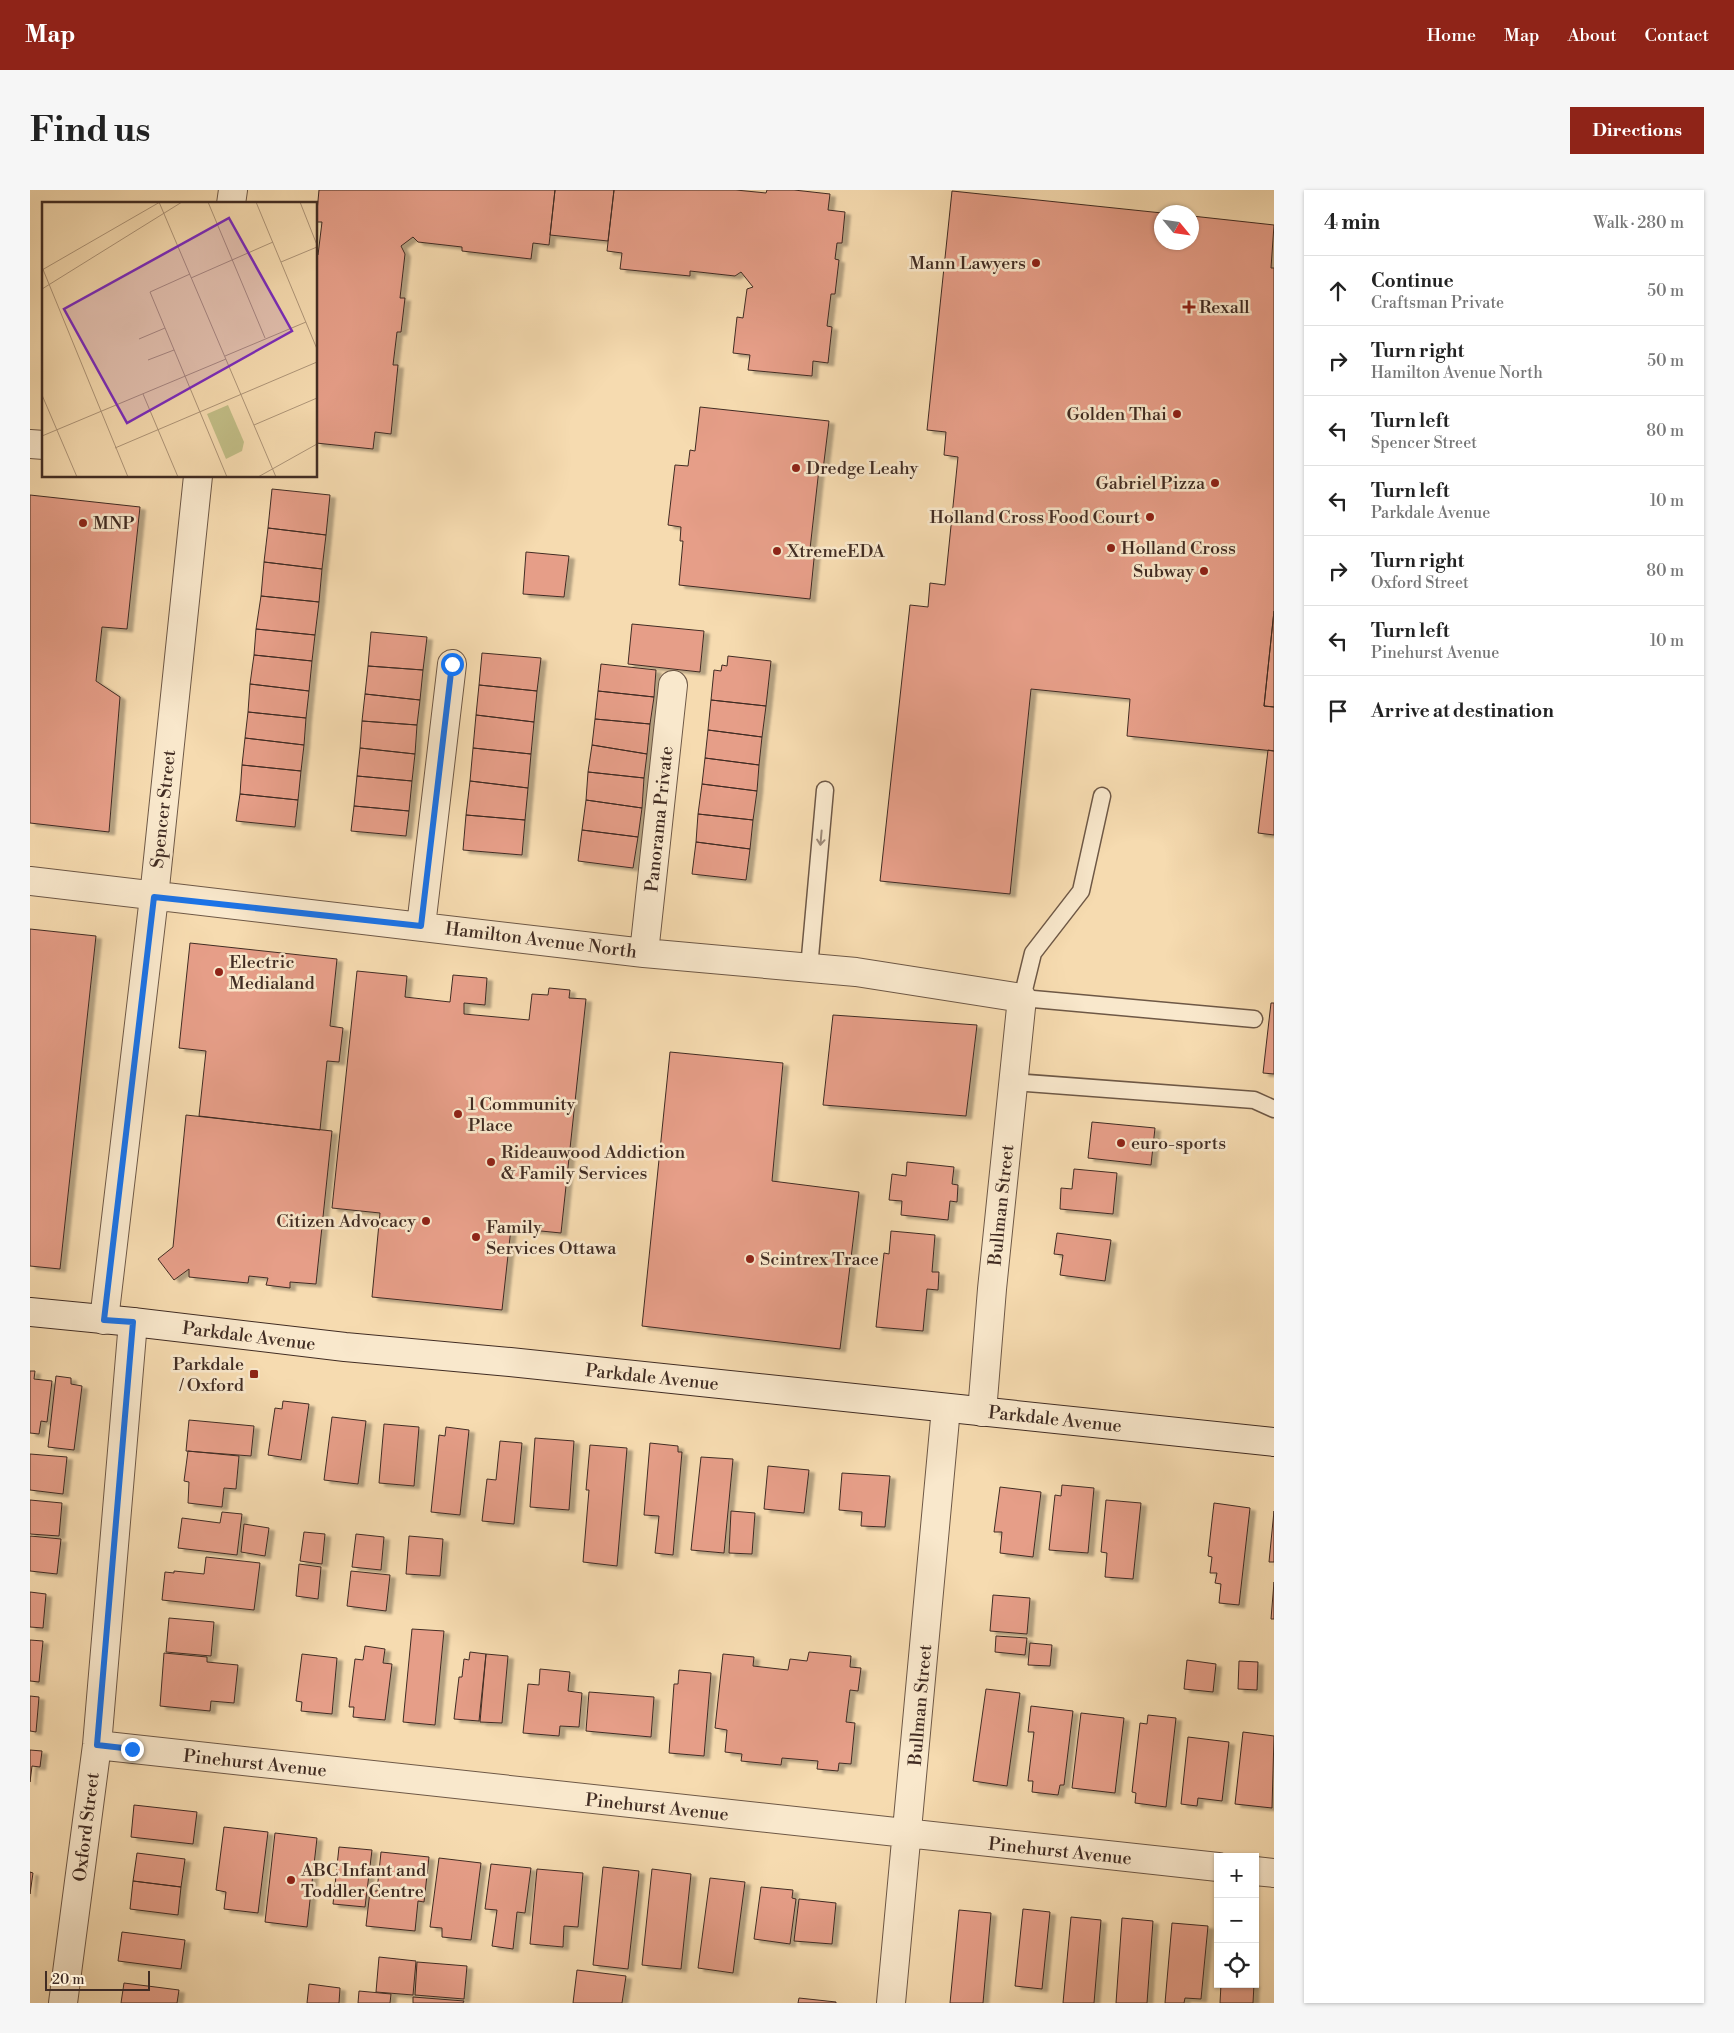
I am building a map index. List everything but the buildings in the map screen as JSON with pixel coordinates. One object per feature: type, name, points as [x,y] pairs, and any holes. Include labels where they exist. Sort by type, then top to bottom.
[{"type":"street","name":"Spencer Street","points":[[104,1320],[154,897],[198,478]]},
{"type":"street","points":[[421,926],[452,664]]},
{"type":"street","name":"Panorama Private","points":[[644,953],[673,685]]},
{"type":"street","name":"Hamilton Avenue North","points":[[30,881],[644,953],[856,972],[1022,998]]},
{"type":"street","name":"Bullman Street","points":[[982,1412],[992,1290],[1022,998]]},
{"type":"street","name":"Parkdale Avenue","points":[[30,1312],[345,1347],[510,1362],[1274,1442]]},
{"type":"street","name":"Oxford Street","points":[[63,2003],[97,1745],[133,1322]]},
{"type":"street","name":"Bullman Street","points":[[892,2003],[946,1408]]},
{"type":"street","name":"Pinehurst Avenue","points":[[97,1745],[908,1835],[1214,1867]]},
{"type":"street","points":[[1259,1871],[1274,1873]]},
{"type":"lane","points":[[809,968],[825,790]]},
{"type":"lane","points":[[1102,796],[1081,891],[1033,953],[1022,998],[1254,1018]]},
{"type":"lane","points":[[1014,1082],[1254,1100],[1274,1109]]},
{"type":"place","name":"Mann Lawyers","points":[[1036,263]]},
{"type":"place","name":"Rexall","points":[[1189,307]]},
{"type":"place","name":"Golden Thai","points":[[1177,414]]},
{"type":"place","name":"Dredge Leahy","points":[[796,468]]},
{"type":"place","name":"Gabriel Pizza","points":[[1215,483]]},
{"type":"place","name":"Holland Cross Food Court","points":[[1150,517]]},
{"type":"place","name":"MNP","points":[[83,523]]},
{"type":"place","name":"Holland Cross","points":[[1111,548]]},
{"type":"place","name":"XtremeEDA","points":[[777,551]]},
{"type":"place","name":"Subway","points":[[1204,571]]},
{"type":"place","name":"Electric Medialand","points":[[219,972]]},
{"type":"place","name":"1 Community Place","points":[[458,1114]]},
{"type":"place","name":"euro-sports","points":[[1121,1143]]},
{"type":"place","name":"Rideauwood Addiction & Family Services","points":[[491,1162]]},
{"type":"place","name":"Citizen Advocacy","points":[[426,1221]]},
{"type":"place","name":"Family Services Ottawa","points":[[476,1237]]},
{"type":"place","name":"Scintrex Trace","points":[[750,1259]]},
{"type":"place","name":"Parkdale / Oxford","points":[[254,1374]]},
{"type":"place","name":"ABC Infant and Toddler Centre","points":[[291,1880]]},
{"type":"route","points":[[132,1749],[97,1745],[133,1322],[104,1320],[154,897],[421,926],[452,664]]}]
